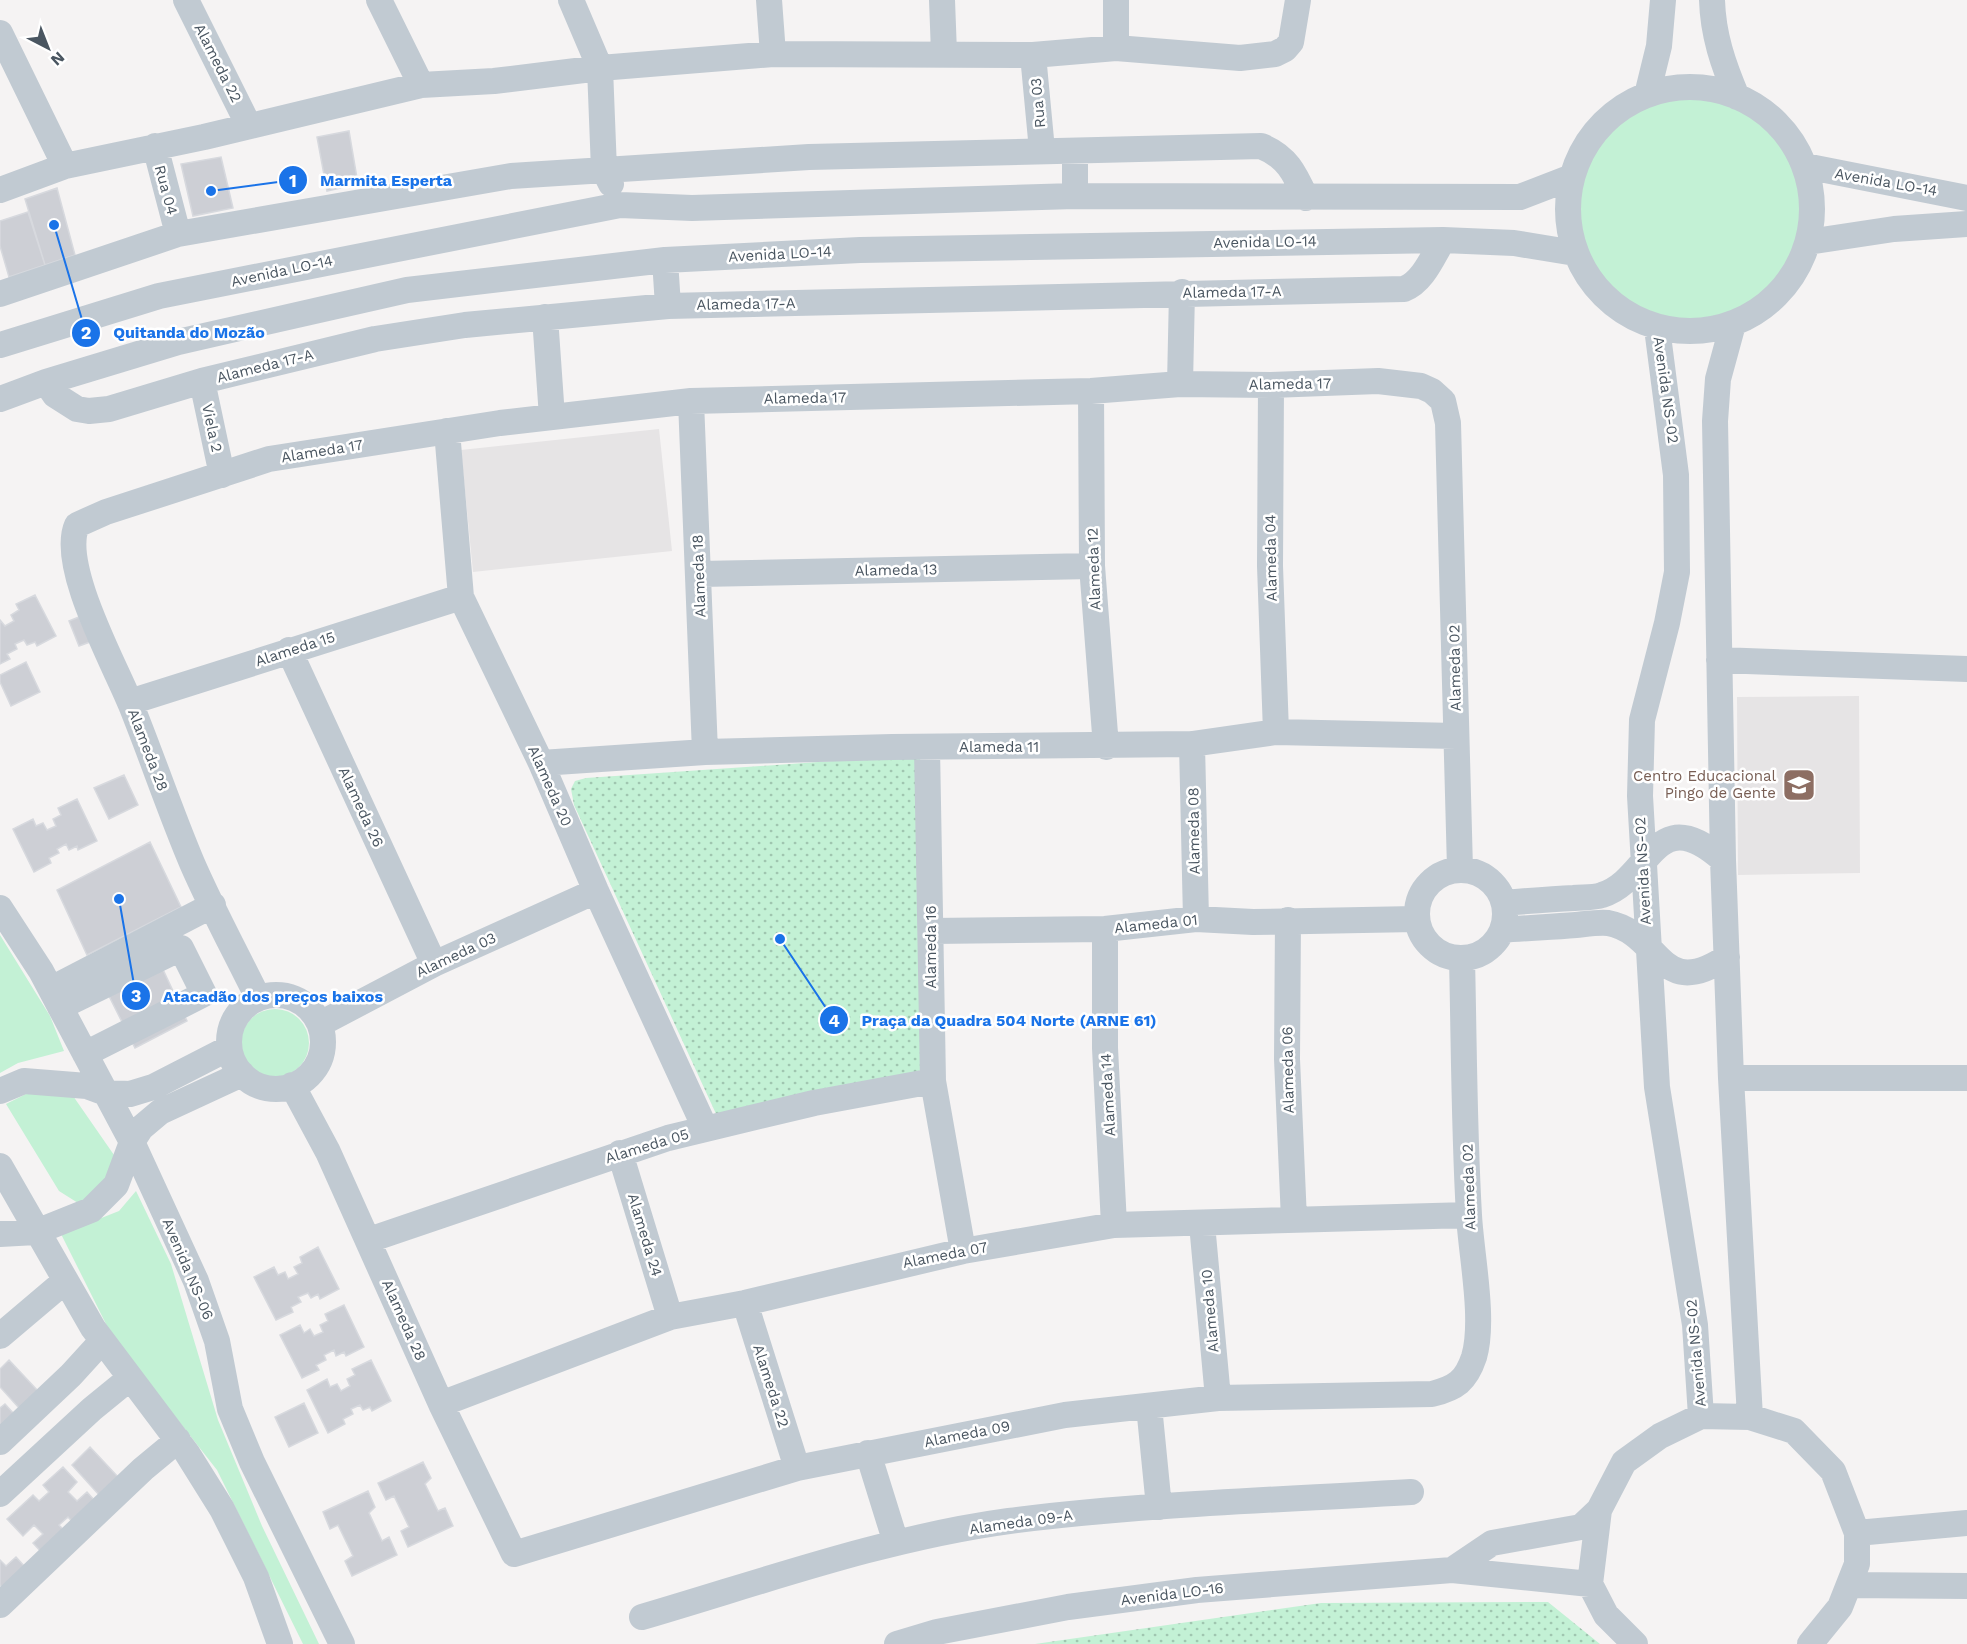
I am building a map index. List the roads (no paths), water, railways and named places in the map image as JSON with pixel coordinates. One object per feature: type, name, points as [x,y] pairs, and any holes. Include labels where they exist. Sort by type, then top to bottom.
[{"type":"street","name":"Alameda 22","points":[[186,0],[249,126]]},
{"type":"street","points":[[380,0],[421,85]]},
{"type":"street","points":[[571,0],[600,68],[604,170],[620,205]]},
{"type":"street","points":[[769,0],[773,54]]},
{"type":"street","points":[[942,0],[944,53]]},
{"type":"street","points":[[1116,0],[1116,48]]},
{"type":"street","points":[[0,190],[65,166],[249,126],[421,85],[494,81],[600,68],[773,54],[944,53],[1034,56],[1116,48],[1240,58],[1275,54],[1285,49],[1291,42],[1298,0]]},
{"type":"street","points":[[1647,95],[1659,46],[1663,0]]},
{"type":"street","points":[[1712,0],[1713,28],[1723,65],[1737,97]]},
{"type":"street","points":[[0,33],[65,166]]},
{"type":"street","name":"Rua 03","points":[[1034,56],[1042,150]]},
{"type":"street","points":[[1677,87],[1707,87],[1737,97],[1758,107],[1786,132],[1805,166],[1813,203],[1808,242],[1792,277],[1766,305],[1733,324],[1695,332],[1657,328],[1622,312],[1594,286],[1575,253],[1567,215],[1572,177],[1588,142],[1614,114],[1647,95],[1677,87]]},
{"type":"street","name":"Rua 04","points":[[155,146],[178,234]]},
{"type":"street","points":[[0,294],[178,234],[512,176],[809,157],[1261,146],[1276,152],[1290,166],[1306,198]]},
{"type":"street","points":[[1075,152],[1075,196]]},
{"type":"street","name":"Avenida LO-14","points":[[1805,166],[1967,198]]},
{"type":"street","points":[[656,207],[657,168]]},
{"type":"street","name":"Avenida LO-14","points":[[0,345],[159,296],[620,205],[656,207],[1075,196],[1520,197],[1572,177]]},
{"type":"street","points":[[1808,242],[1894,229],[1967,224]]},
{"type":"street","name":"Avenida LO-14","points":[[0,399],[46,382],[178,342],[407,290],[665,260],[860,250],[1443,240],[1514,243],[1575,253]]},
{"type":"street","name":"Alameda 17-A","points":[[46,382],[55,395],[77,409],[89,411],[109,408],[202,381],[375,339],[465,325],[668,306],[1182,292],[1404,289],[1410,287],[1425,269],[1443,240]]},
{"type":"street","points":[[665,260],[668,306]]},
{"type":"street","points":[[1180,384],[1182,292]]},
{"type":"street","points":[[545,318],[552,417]]},
{"type":"street","points":[[1733,324],[1718,379],[1715,421],[1726,957],[1750,1417]]},
{"type":"street","name":"Avenida NS-02","points":[[1657,328],[1676,475],[1677,572],[1667,623],[1642,720],[1640,796],[1657,1088],[1695,1325],[1701,1416]]},
{"type":"street","name":"Viela 2","points":[[202,381],[222,475]]},
{"type":"street","name":"Alameda 17","points":[[106,512],[269,459],[447,431],[691,400],[1091,391],[1180,384],[1271,385],[1378,381],[1421,386],[1432,391],[1443,401],[1448,423],[1451,467]]},
{"type":"street","name":"Alameda 04","points":[[1271,385],[1270,566],[1276,732]]},
{"type":"street","name":"Alameda 12","points":[[1091,391],[1092,566],[1106,747]]},
{"type":"street","name":"Alameda 18","points":[[691,400],[700,574],[705,752]]},
{"type":"street","name":"Alameda 20","points":[[447,431],[461,597],[541,763],[596,891],[705,1128]]},
{"type":"street","name":"Alameda 02","points":[[1451,467],[1460,869]]},
{"type":"street","name":"Alameda 28","points":[[106,512],[77,525],[73,535],[74,550],[102,644],[130,702],[193,864],[258,998]]},
{"type":"street","name":"Alameda 13","points":[[700,574],[1092,566]]},
{"type":"street","name":"Alameda 15","points":[[130,702],[461,597]]},
{"type":"street","name":"Alameda 26","points":[[288,650],[434,964]]},
{"type":"street","points":[[1719,660],[1967,669]]},
{"type":"street","name":"Alameda 11","points":[[541,763],[705,752],[1192,744],[1276,732],[1456,736]]},
{"type":"street","name":"Alameda 08","points":[[1192,744],[1196,919]]},
{"type":"street","name":"Alameda 16","points":[[927,748],[933,1081],[963,1251]]},
{"type":"street","points":[[1504,903],[1602,895],[1623,882],[1644,858],[1662,843],[1679,838],[1703,843],[1723,860]]},
{"type":"street","points":[[1460,869],[1488,878],[1498,889],[1504,903],[1502,930],[1486,950],[1462,958],[1437,951],[1427,942],[1416,919],[1423,890],[1433,879],[1446,872],[1460,869]]},
{"type":"street","name":"Alameda 03","points":[[320,1024],[434,964],[596,891]]},
{"type":"street","points":[[56,998],[213,905]]},
{"type":"street","name":"Avenida NS-06","points":[[0,908],[10,920],[56,998],[132,1142],[196,1281],[217,1341],[230,1409],[252,1462],[342,1644]]},
{"type":"street","name":"Alameda 01","points":[[932,931],[1105,929],[1196,919],[1253,922],[1416,919]]},
{"type":"street","name":"Alameda 06","points":[[1288,920],[1287,1059],[1294,1220]]},
{"type":"street","points":[[1502,930],[1608,923],[1628,931],[1667,967],[1685,973],[1707,970],[1726,957]]},
{"type":"street","name":"Alameda 14","points":[[1105,929],[1105,1048],[1113,1225]]},
{"type":"street","points":[[56,998],[103,985],[181,948],[204,994],[85,1054]]},
{"type":"street","name":"Alameda 02","points":[[1432,1394],[1451,1389],[1457,1384],[1468,1370],[1474,1354],[1476,1301],[1469,1215],[1462,958]]},
{"type":"street","points":[[277,995],[290,997],[303,1003],[320,1024],[323,1038],[318,1060],[305,1078],[292,1086],[265,1087],[252,1083],[233,1062],[229,1048],[233,1022],[240,1011],[258,998],[277,995]]},
{"type":"street","points":[[0,1091],[24,1081],[87,1086],[106,1093],[130,1094],[153,1087],[229,1048]]},
{"type":"street","points":[[0,1234],[36,1232],[91,1210],[116,1185],[132,1142],[141,1128],[160,1112],[242,1074]]},
{"type":"street","points":[[1731,1078],[1967,1078]]},
{"type":"street","name":"Alameda 05","points":[[369,1240],[620,1153],[705,1128],[814,1103],[933,1081]]},
{"type":"street","name":"Alameda 28","points":[[292,1086],[328,1152],[441,1404],[514,1554]]},
{"type":"street","name":"Alameda 24","points":[[620,1153],[670,1317]]},
{"type":"street","points":[[0,1166],[36,1232],[102,1341],[178,1440],[222,1509],[256,1577],[280,1644]]},
{"type":"street","name":"Alameda 07","points":[[441,1404],[670,1317],[745,1303],[915,1260],[963,1251],[1113,1225],[1469,1215]]},
{"type":"street","name":"Alameda 10","points":[[1202,1224],[1218,1398]]},
{"type":"street","points":[[0,1336],[65,1281]]},
{"type":"street","name":"Alameda 22","points":[[745,1303],[797,1468]]},
{"type":"street","points":[[0,1442],[71,1375],[102,1341]]},
{"type":"street","points":[[0,1494],[92,1409],[130,1378]]},
{"type":"street","name":"Alameda 09","points":[[514,1554],[797,1468],[1065,1415],[1218,1398],[1432,1394]]},
{"type":"street","points":[[1149,1406],[1159,1507]]},
{"type":"street","points":[[1635,1644],[1606,1615],[1590,1584],[1599,1510],[1624,1462],[1660,1436],[1701,1416],[1750,1417],[1794,1431],[1833,1471],[1857,1533],[1857,1564],[1840,1608],[1810,1644]]},
{"type":"street","points":[[0,1605],[143,1468],[178,1440]]},
{"type":"street","points":[[868,1453],[896,1543]]},
{"type":"street","name":"Alameda 09-A","points":[[642,1617],[896,1543],[1008,1521],[1159,1507],[1411,1492]]},
{"type":"street","name":"Avenida LO-16","points":[[1452,1570],[1492,1543],[1581,1527],[1599,1510]]},
{"type":"street","points":[[1857,1533],[1967,1523]]},
{"type":"street","name":"Avenida LO-16","points":[[897,1644],[937,1632],[1103,1602],[1197,1590],[1452,1570],[1590,1584]]},
{"type":"street","points":[[1849,1585],[1967,1586]]},
{"type":"place","name":"Marmita Esperta","points":[[211,191]]},
{"type":"place","name":"Quitanda do Mozão","points":[[54,225]]},
{"type":"place","name":"Centro Educacional Pingo de Gente","points":[[1799,785]]},
{"type":"place","name":"Atacadão dos preços baixos","points":[[119,899]]},
{"type":"place","name":"Praça da Quadra 504 Norte (ARNE 61)","points":[[780,939]]}]
